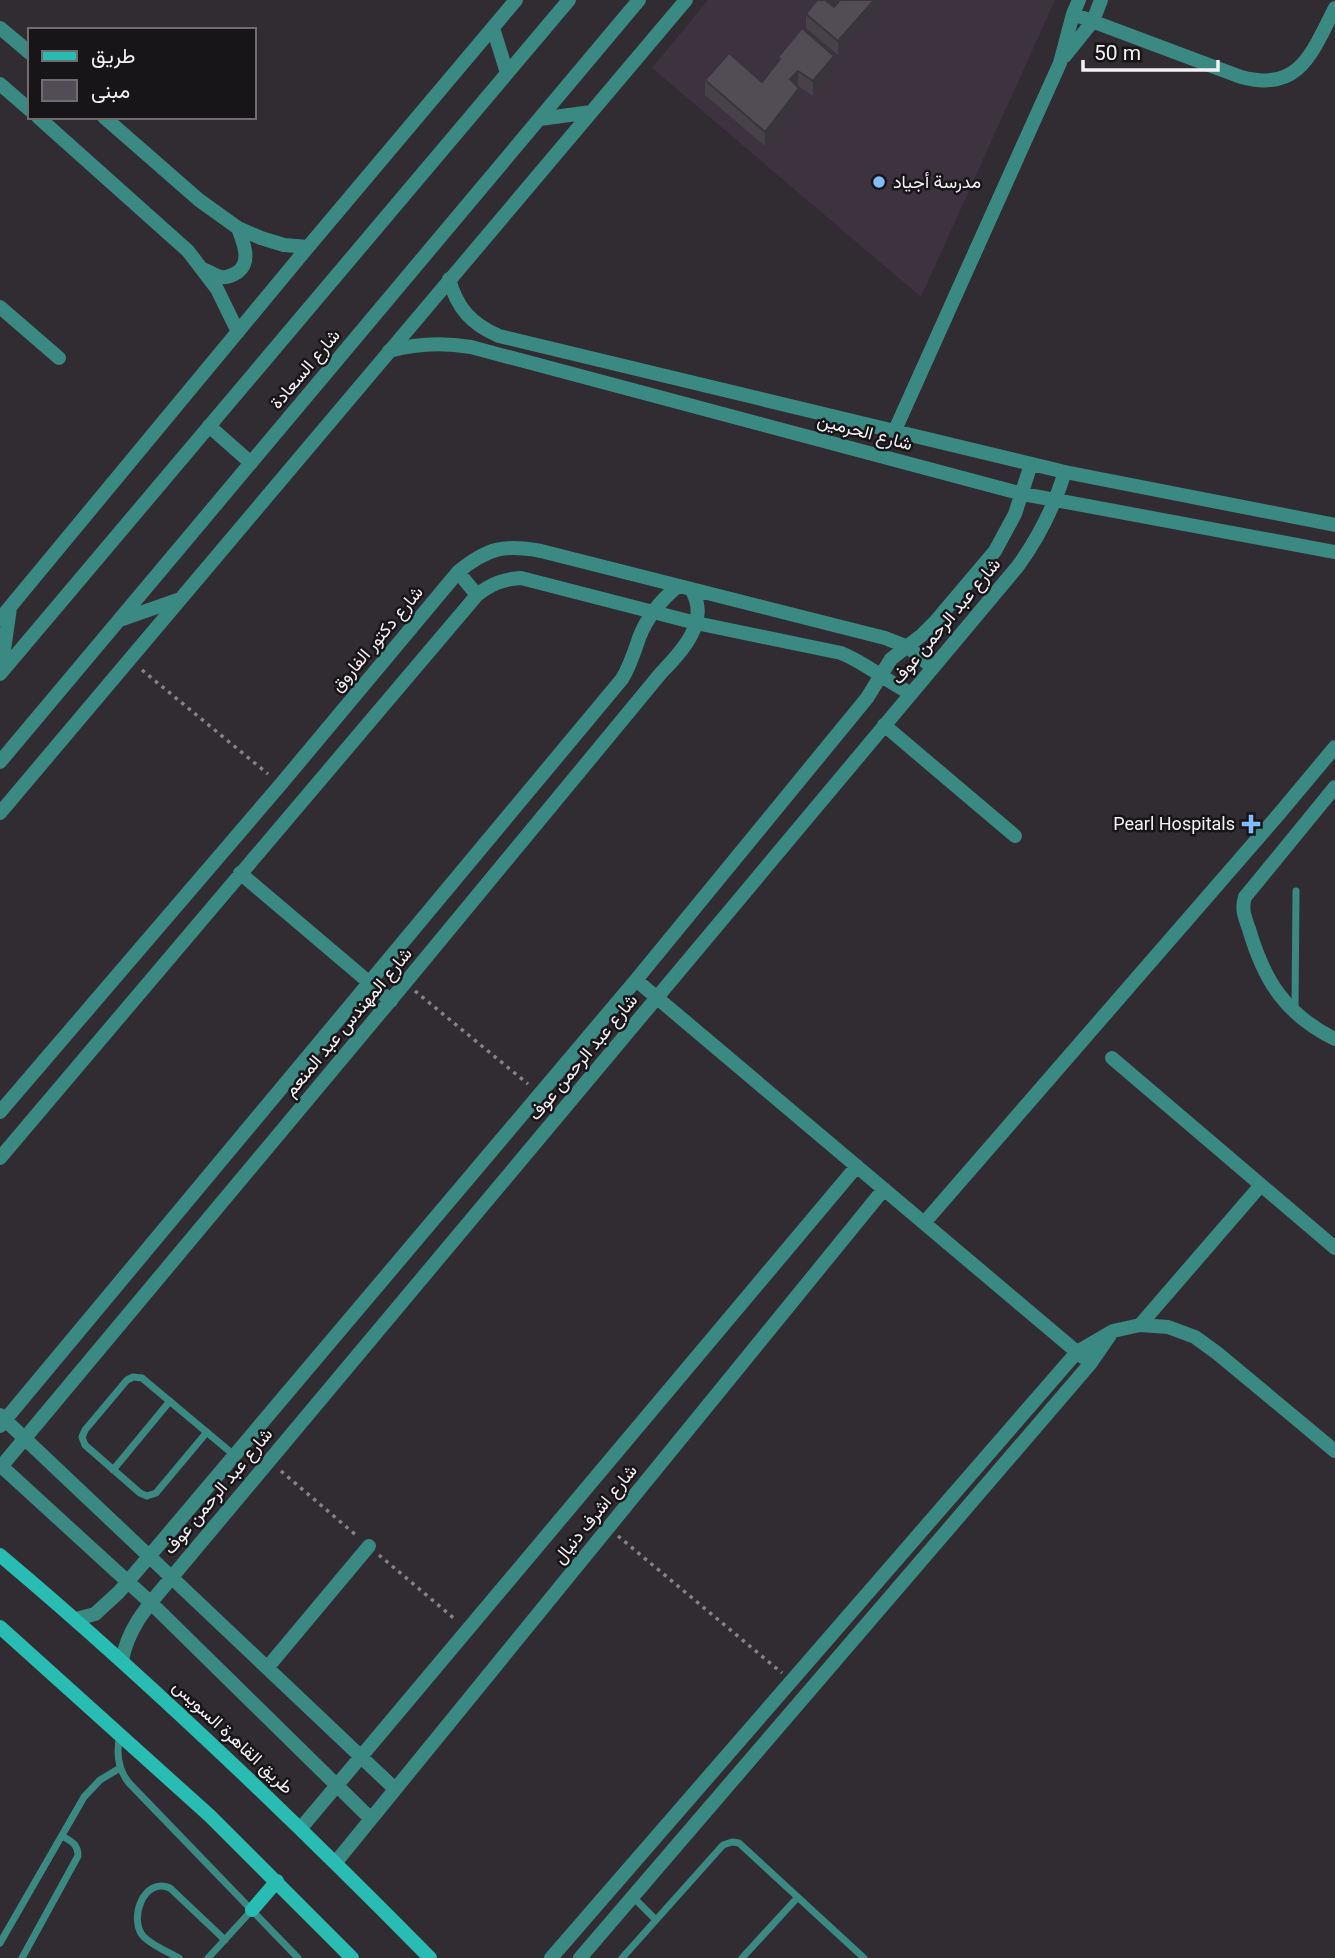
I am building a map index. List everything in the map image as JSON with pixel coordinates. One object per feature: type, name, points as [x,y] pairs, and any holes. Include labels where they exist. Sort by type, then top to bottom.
[{"type":"main road","name":"طريق القاهرة السويس","points":[[0,1555],[122,1660],[301,1828],[430,1958]]},
{"type":"main road","points":[[0,1627],[210,1816],[352,1958]]},
{"type":"main road","points":[[252,1910],[277,1881]]},
{"type":"street","points":[[0,619],[516,0]]},
{"type":"street","name":"شارع السعادة","points":[[0,673],[569,0]]},
{"type":"street","name":"شارع السعادة","points":[[0,762],[639,0]]},
{"type":"street","points":[[0,813],[686,0]]},
{"type":"street","points":[[1060,63],[1093,21],[1101,0]]},
{"type":"street","points":[[895,430],[1060,63],[1076,7],[1093,21],[1241,77],[1267,81],[1283,78],[1304,63],[1335,8]]},
{"type":"street","points":[[0,28],[28,51]]},
{"type":"street","points":[[493,28],[507,73]]},
{"type":"street","points":[[0,84],[28,108]]},
{"type":"street","points":[[540,119],[591,112]]},
{"type":"street","points":[[40,119],[188,251],[229,310],[238,332]]},
{"type":"street","points":[[106,119],[199,200],[238,228],[272,241],[308,247]]},
{"type":"street","points":[[203,270],[221,277],[232,276],[242,268],[246,257],[238,228]]},
{"type":"street","name":"شارع الحرمين","points":[[449,279],[453,294],[471,320],[484,330],[499,336],[1065,472],[1335,525]]},
{"type":"street","points":[[0,307],[59,358]]},
{"type":"street","name":"شارع الحرمين","points":[[389,351],[430,343],[471,347],[1023,494],[1335,552]]},
{"type":"street","points":[[209,426],[251,463]]},
{"type":"street","name":"شارع عبد الرحمن عوف","points":[[76,1619],[95,1614],[128,1581],[636,980],[867,698],[891,659],[935,622],[995,551],[1015,514],[1031,464]]},
{"type":"street","name":"شارع عبد الرحمن عوف","points":[[122,1660],[126,1642],[135,1624],[172,1577],[1018,566],[1039,535],[1056,501],[1065,472]]},
{"type":"street","name":"شارع دكتور الفاروق","points":[[0,1112],[281,784],[458,572],[475,558],[496,549],[519,547],[885,638],[908,647],[932,667]]},
{"type":"street","points":[[458,572],[477,595]]},
{"type":"street","points":[[0,1158],[477,595],[490,585],[505,579],[521,578],[696,623],[841,653],[910,693]]},
{"type":"street","points":[[685,587],[698,606],[696,623]]},
{"type":"street","name":"شارع المهندس عبد المنعم","points":[[2,1421],[622,679],[630,667],[639,638],[653,611],[665,597],[685,587]]},
{"type":"street","points":[[118,621],[181,598]]},
{"type":"street","points":[[0,673],[10,607]]},
{"type":"street","name":"شارع المهندس عبد المنعم","points":[[1,1466],[679,654],[696,623]]},
{"type":"street","points":[[884,725],[1015,836]]},
{"type":"street","points":[[924,1223],[1335,747]]},
{"type":"street","points":[[1301,788],[1321,805]]},
{"type":"street","points":[[1335,788],[1245,897],[1242,907],[1255,950],[1278,995],[1295,1014],[1315,1029],[1335,1039]]},
{"type":"street","points":[[1279,814],[1299,832]]},
{"type":"street","points":[[240,873],[391,1001]]},
{"type":"street","points":[[636,980],[1090,1364]]},
{"type":"street","points":[[1112,1058],[1335,1248]]},
{"type":"street","name":"شارع اشرف دنيال","points":[[301,1828],[857,1166]]},
{"type":"street","points":[[1140,1325],[1261,1185]]},
{"type":"street","name":"شارع اشرف دنيال","points":[[336,1862],[884,1189]]},
{"type":"street","points":[[551,1958],[1077,1352],[1113,1331],[1140,1325],[1168,1327],[1195,1337],[1335,1451]]},
{"type":"street","points":[[580,1958],[1090,1364],[1113,1331]]},
{"type":"street","points":[[2,1421],[25,1439],[395,1789]]},
{"type":"street","points":[[1,1466],[128,1581],[371,1819]]},
{"type":"street","points":[[267,1668],[369,1546]]},
{"type":"lane","points":[[1295,1014],[1296,891]]},
{"type":"lane","points":[[207,1432],[156,1493],[147,1496],[140,1493],[85,1445],[82,1437],[127,1380],[134,1377],[142,1378],[170,1401],[207,1432],[234,1455]]},
{"type":"lane","points":[[113,1470],[170,1401]]},
{"type":"lane","points":[[120,1734],[120,1768],[129,1783],[298,1958]]},
{"type":"lane","points":[[0,1943],[84,1797],[91,1787],[120,1768]]},
{"type":"lane","points":[[22,1958],[78,1856],[75,1844],[62,1836]]},
{"type":"lane","points":[[622,1958],[723,1845],[732,1842],[739,1843],[864,1958]]},
{"type":"lane","points":[[179,1958],[145,1938],[140,1931],[138,1914],[147,1891],[155,1886],[170,1888],[225,1940]]},
{"type":"lane","points":[[632,1897],[656,1920]]},
{"type":"lane","points":[[742,1958],[798,1897]]},
{"type":"lane","points":[[208,1958],[252,1910]]},
{"type":"path","points":[[129,660],[281,784]]},
{"type":"path","points":[[405,983],[539,1094]]},
{"type":"path","points":[[608,1528],[792,1681]]},
{"type":"shaded area","name":"مدرسة أجياد","points":[[708,0],[1055,0],[921,297],[652,68]]},
{"type":"building","points":[[817,0],[825,0],[834,7],[840,0],[874,0],[838,41],[806,14]]},
{"type":"building","points":[[802,28],[834,56],[813,81],[798,71],[790,79],[799,88],[765,132],[705,80],[729,53],[762,82]]},
{"type":"place","name":"مدرسة أجياد","points":[[879,182]]},
{"type":"place","name":"Pearl Hospitals","points":[[1251,824]]}]
